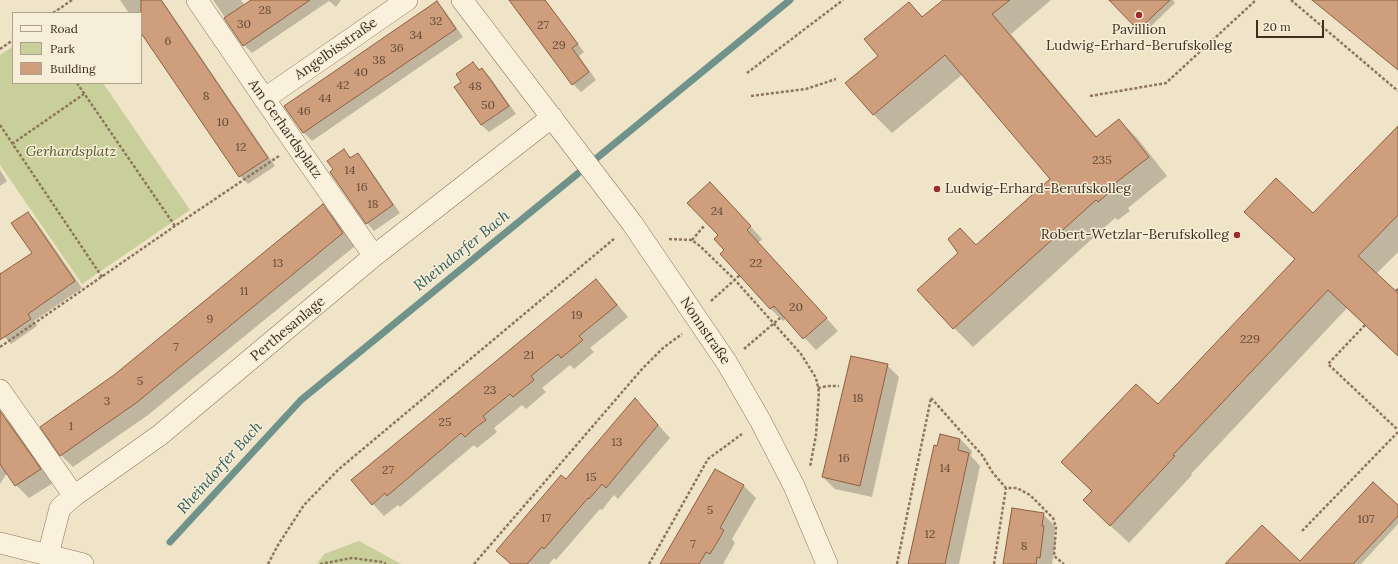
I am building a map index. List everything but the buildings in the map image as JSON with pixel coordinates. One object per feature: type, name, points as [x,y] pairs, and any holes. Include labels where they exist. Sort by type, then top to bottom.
[{"type":"street","name":"Angelbisstraße","points":[[264,99],[407,0]]},
{"type":"street","points":[[462,0],[552,117]]},
{"type":"street","name":"Am Gerhardsplatz","points":[[207,3],[264,99],[374,256]]},
{"type":"street","name":"Nonnstraße","points":[[552,117],[647,244],[727,363],[760,420],[794,486],[828,564]]},
{"type":"street","name":"Perthesanlage","points":[[48,555],[60,508],[74,496],[160,435],[374,256],[552,117]]},
{"type":"street","points":[[0,390],[74,496]]},
{"type":"street","points":[[0,543],[83,564]]},
{"type":"path","points":[[54,12],[72,0]]},
{"type":"path","points":[[747,72],[843,0]]},
{"type":"path","points":[[1090,96],[1166,83],[1256,0]]},
{"type":"path","points":[[1291,0],[1398,91]]},
{"type":"path","points":[[0,48],[12,41]]},
{"type":"path","points":[[751,96],[806,89],[836,79]]},
{"type":"path","points":[[78,84],[174,226]]},
{"type":"path","points":[[12,144],[84,93]]},
{"type":"path","points":[[0,126],[102,277]]},
{"type":"path","points":[[0,347],[174,226],[296,145]]},
{"type":"path","points":[[268,564],[278,545],[304,505],[340,469],[632,223]]},
{"type":"path","points":[[692,240],[704,226]]},
{"type":"path","points":[[647,244],[670,239],[692,240],[701,247],[735,280],[801,354],[816,378],[819,392],[816,435],[810,468],[794,486]]},
{"type":"path","points":[[474,564],[642,369],[696,319],[740,275]]},
{"type":"path","points":[[727,363],[780,318]]},
{"type":"path","points":[[1302,531],[1398,431],[1328,364],[1365,324]]},
{"type":"path","points":[[818,388],[839,386]]},
{"type":"path","points":[[897,564],[930,398],[982,455],[993,473],[1006,488],[1017,488],[1030,495],[1053,518],[1056,528],[1054,556],[1064,564]]},
{"type":"path","points":[[649,564],[708,459],[760,420]]},
{"type":"path","points":[[994,564],[1006,488]]},
{"type":"path","points":[[320,564],[352,558],[382,562],[386,564]]},
{"type":"green space","name":"Gerhardsplatz","points":[[12,47],[12,84],[104,84],[190,210],[82,284],[0,165],[0,55]]},
{"type":"green space","points":[[359,541],[401,564],[317,564],[324,554]]},
{"type":"waterway","name":"Rheindorfer Bach","points":[[170,542],[301,400],[790,0]]},
{"type":"place","name":"Pavillion Ludwig-Erhard-Berufskolleg","points":[[1139,15]]},
{"type":"place","name":"Ludwig-Erhard-Berufskolleg","points":[[937,189]]},
{"type":"place","name":"Robert-Wetzlar-Berufskolleg","points":[[1237,235]]}]
